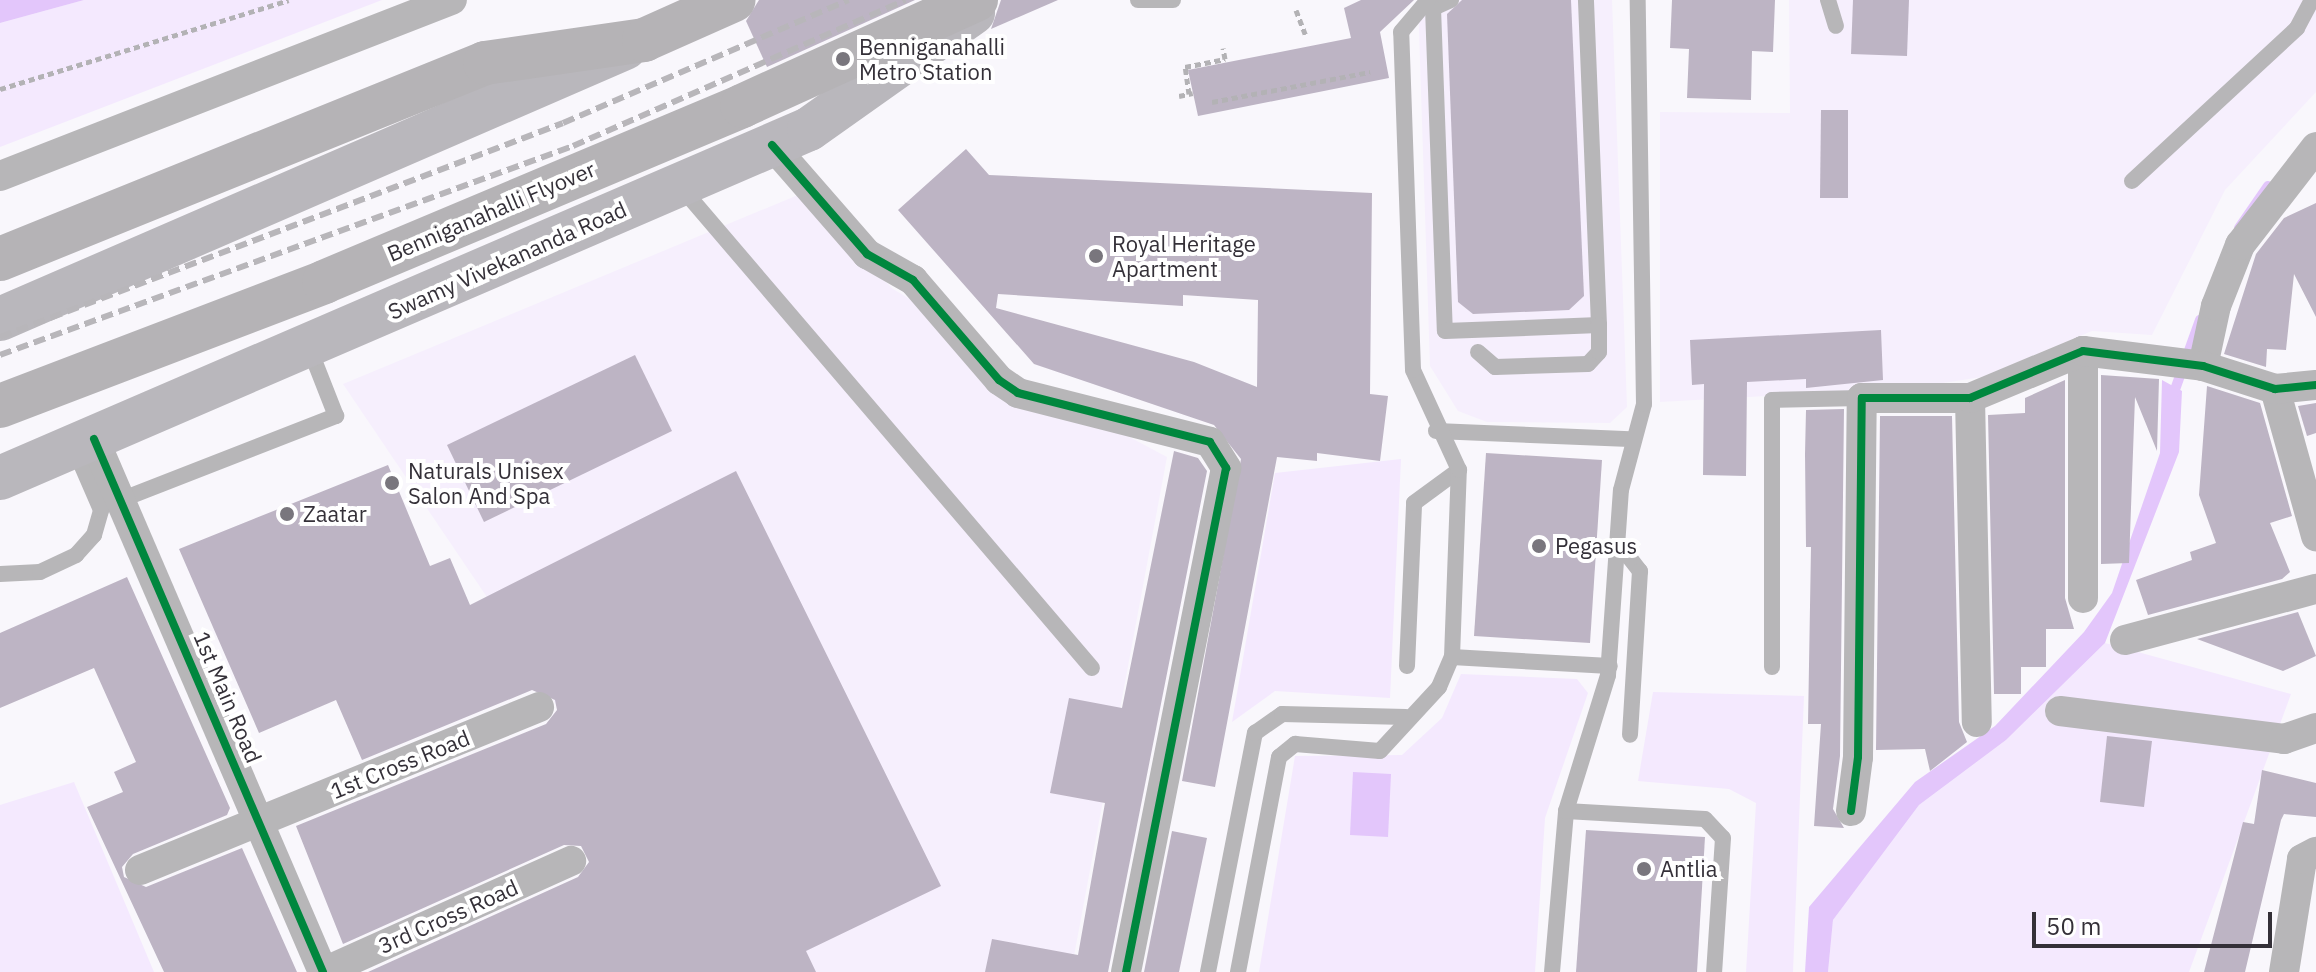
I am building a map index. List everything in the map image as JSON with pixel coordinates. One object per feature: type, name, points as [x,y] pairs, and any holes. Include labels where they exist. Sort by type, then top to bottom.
[{"type":"highway","points":[[0,259],[485,63],[644,40],[734,0]]},
{"type":"highway","name":"Benniganahalli Flyover","points":[[0,406],[324,282],[742,106],[976,0]]},
{"type":"main road","name":"Swamy Vivekananda Road","points":[[0,478],[809,129],[992,0]]},
{"type":"main road","points":[[0,319],[644,40]]},
{"type":"street","points":[[0,176],[452,0]]},
{"type":"street","points":[[772,145],[867,254],[913,280],[999,380],[1018,393],[1210,442],[1226,468],[1126,972]]},
{"type":"street","points":[[2200,365],[2216,306],[2240,245],[2316,147]]},
{"type":"street","points":[[2083,351],[2083,598]]},
{"type":"street","points":[[1851,811],[1858,757],[1862,398],[1970,398],[2083,351],[2200,365],[2275,389],[2316,385]]},
{"type":"street","points":[[2275,389],[2316,536]]},
{"type":"street","points":[[1970,398],[1977,722]]},
{"type":"street","name":"1st Main Road","points":[[84,444],[123,499],[324,972]]},
{"type":"street","points":[[2125,640],[2316,589]]},
{"type":"street","name":"1st Cross Road","points":[[140,870],[539,707]]},
{"type":"street","points":[[2060,711],[2284,739],[2316,728]]},
{"type":"street","points":[[2284,972],[2302,859],[2316,852]]},
{"type":"street","name":"3rd Cross Road","points":[[324,972],[571,861]]},
{"type":"lane","points":[[1138,0],[1173,0]]},
{"type":"lane","points":[[1238,972],[1279,757],[1295,744],[1380,751],[1406,717],[1439,687],[1452,657],[1459,470],[1436,431],[1413,370],[1401,32],[1428,0]]},
{"type":"lane","points":[[1451,0],[1433,8],[1445,331],[1599,325]]},
{"type":"lane","points":[[1478,352],[1495,367],[1588,364],[1599,352],[1586,0]]},
{"type":"lane","points":[[1552,972],[1566,811],[1610,666],[1618,543],[1630,439],[1644,404],[1638,0]]},
{"type":"lane","points":[[1828,0],[1836,26]]},
{"type":"lane","points":[[2132,181],[2297,28],[2312,0]]},
{"type":"lane","points":[[679,185],[1092,668]]},
{"type":"lane","points":[[123,499],[336,416],[309,347]]},
{"type":"lane","points":[[1772,667],[1772,400],[1862,398]]},
{"type":"lane","points":[[1436,431],[1630,439]]},
{"type":"lane","points":[[0,574],[40,572],[76,555],[94,535],[101,510],[84,444]]},
{"type":"lane","points":[[1407,666],[1414,503],[1459,470]]},
{"type":"lane","points":[[1618,543],[1640,571],[1630,735]]},
{"type":"lane","points":[[1452,657],[1610,666]]},
{"type":"lane","points":[[1208,972],[1255,733],[1282,714],[1406,717]]},
{"type":"lane","points":[[1566,811],[1705,819],[1723,838],[1714,972]]},
{"type":"path","points":[[0,89],[289,0]]},
{"type":"path","points":[[1296,10],[1305,34]]},
{"type":"path","points":[[1179,96],[1191,94],[1185,67],[1225,59],[1223,48]]},
{"type":"path","points":[[1212,102],[1370,72]]},
{"type":"shaded area","points":[[0,0],[84,0],[0,23]]},
{"type":"shaded area","points":[[84,0],[382,0],[0,147],[0,23]]},
{"type":"shaded area","points":[[1418,0],[1612,0],[1627,407],[1610,423],[1487,422],[1458,411],[1430,366]]},
{"type":"shaded area","points":[[1789,0],[2316,0],[2316,92],[2225,190],[2152,335],[2092,331],[1982,377],[1910,388],[1660,402],[1660,112],[1790,113]]},
{"type":"shaded area","points":[[798,195],[893,289],[928,310],[991,392],[1120,432],[1167,457],[1071,972],[670,972],[549,689],[343,384]]},
{"type":"shaded area","points":[[2162,380],[2182,391],[2179,452],[2105,643],[2006,740],[1919,805],[1833,920],[1828,972],[1805,972],[1809,907],[1915,782],[1995,726],[2084,632],[2112,593],[2160,453]]},
{"type":"shaded area","points":[[1401,459],[1390,698],[1275,691],[1232,722],[1275,473]]},
{"type":"shaded area","points":[[2105,643],[2291,694],[2189,972],[1828,972],[1833,920],[1919,805],[2006,740]]},
{"type":"shaded area","points":[[1461,674],[1577,679],[1588,693],[1545,818],[1535,972],[1259,972],[1295,756],[1402,755],[1442,718]]},
{"type":"shaded area","points":[[1653,692],[1804,696],[1793,972],[1746,972],[1756,803],[1729,789],[1638,781]]},
{"type":"shaded area","points":[[1353,772],[1391,774],[1388,837],[1350,835]]},
{"type":"shaded area","points":[[74,782],[154,972],[0,972],[0,805]]},
{"type":"building","points":[[759,0],[915,0],[767,67],[746,21]]},
{"type":"building","points":[[1001,0],[1058,0],[991,29]]},
{"type":"building","points":[[1361,0],[1414,0],[1380,32],[1389,78],[1198,116],[1188,70],[1351,38],[1344,8]]},
{"type":"building","points":[[1462,0],[1571,0],[1584,296],[1569,310],[1473,314],[1458,302],[1447,14]]},
{"type":"building","points":[[1672,0],[1775,0],[1773,52],[1752,51],[1751,100],[1687,98],[1689,49],[1670,48]]},
{"type":"building","points":[[1853,0],[1909,0],[1907,56],[1851,54]]},
{"type":"building","points":[[1821,110],[1848,110],[1848,198],[1820,198]]},
{"type":"building","points":[[966,149],[989,175],[1372,193],[1370,394],[1388,396],[1380,461],[1317,453],[1317,461],[1277,457],[1215,787],[1182,781],[1241,459],[1214,425],[1034,364],[898,210]],"holes":[[[998,294],[1183,306],[1183,295],[1258,300],[1257,387],[1194,362],[996,308]]]},
{"type":"building","points":[[2316,203],[2316,317],[2294,274],[2286,350],[2267,349],[2266,367],[2224,354],[2256,254],[2284,218]]},
{"type":"building","points":[[1881,330],[1883,380],[1806,388],[1806,379],[1747,382],[1746,476],[1703,475],[1704,384],[1692,385],[1690,340]]},
{"type":"building","points":[[635,355],[672,431],[484,522],[447,445]]},
{"type":"building","points":[[2101,375],[2159,379],[2157,451],[2135,397],[2129,563],[2101,564]]},
{"type":"building","points":[[2065,380],[2065,598],[2074,629],[2046,629],[2046,667],[2021,667],[2021,694],[1994,694],[1988,415],[2025,413],[2025,398]]},
{"type":"building","points":[[2207,386],[2260,403],[2292,516],[2270,523],[2290,572],[2282,579],[2148,615],[2136,580],[2192,560],[2190,552],[2216,543],[2199,495]]},
{"type":"building","points":[[2316,403],[2316,433],[2307,436],[2298,406]]},
{"type":"building","points":[[1844,409],[1840,756],[1833,809],[1844,828],[1814,826],[1821,724],[1808,724],[1811,547],[1806,547],[1805,454],[1806,410]]},
{"type":"building","points":[[1880,416],[1952,416],[1959,722],[1967,742],[1930,771],[1925,749],[1876,750]]},
{"type":"building","points":[[1174,451],[1198,458],[1207,471],[1108,972],[985,972],[992,939],[1078,955],[1105,803],[1050,793],[1069,698],[1122,708]]},
{"type":"building","name":"Pegasus","points":[[1486,453],[1602,460],[1590,643],[1474,636]]},
{"type":"building","points":[[388,465],[430,566],[450,558],[470,605],[736,471],[941,886],[806,951],[816,972],[368,972],[578,877],[589,862],[581,846],[564,845],[343,944],[296,826],[546,724],[557,710],[555,700],[532,690],[362,760],[336,700],[259,733],[179,549]]},
{"type":"building","points":[[127,577],[230,808],[227,815],[133,854],[122,867],[124,877],[146,887],[242,848],[297,972],[164,972],[87,807],[123,792],[114,772],[136,762],[94,668],[0,708],[0,633]]},
{"type":"building","points":[[2298,612],[2316,656],[2283,671],[2197,639]]},
{"type":"building","points":[[2107,736],[2152,741],[2144,807],[2100,802]]},
{"type":"building","points":[[2262,770],[2316,783],[2316,817],[2284,814],[2281,820],[2245,972],[2204,972],[2243,822],[2254,824]]},
{"type":"building","name":"Antlia","points":[[1586,830],[1705,837],[1697,972],[1576,972]]},
{"type":"building","points":[[1172,831],[1207,838],[1179,972],[1144,972]]},
{"type":"waterway","points":[[2239,228],[2268,186]]},
{"type":"waterway","points":[[2172,398],[2200,320]]},
{"type":"railway","points":[[0,337],[563,123],[849,0]]},
{"type":"railway","points":[[0,355],[573,146],[905,0]]},
{"type":"cycle path","points":[[772,145],[867,254],[913,280],[999,380],[1018,393],[1210,442],[1226,468],[1126,972]]},
{"type":"cycle path","points":[[1851,811],[1858,757],[1862,398],[1970,398],[2083,351],[2203,366],[2275,389],[2316,385]]},
{"type":"cycle path","points":[[94,439],[323,972]]},
{"type":"place","name":"Benniganahalli Metro Station","points":[[843,59]]},
{"type":"place","name":"Royal Heritage Apartment","points":[[1096,256]]},
{"type":"place","name":"Naturals Unisex Salon And Spa","points":[[392,483]]},
{"type":"place","name":"Zaatar","points":[[287,514]]},
{"type":"place","name":"Pegasus","points":[[1539,546]]},
{"type":"place","name":"Antlia","points":[[1644,869]]}]
